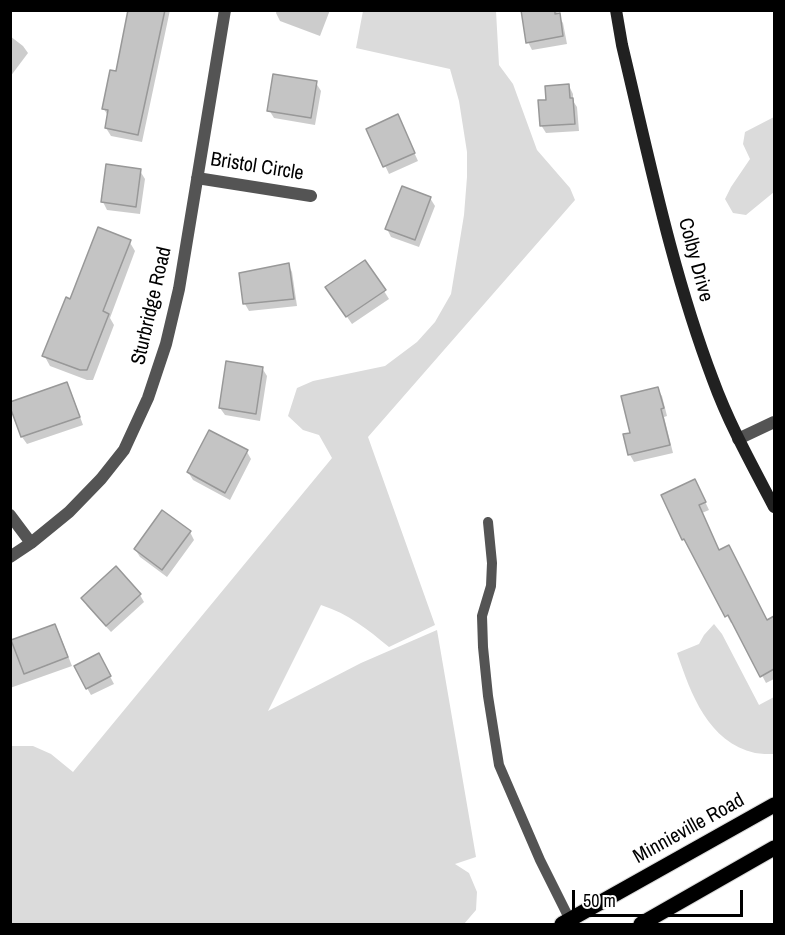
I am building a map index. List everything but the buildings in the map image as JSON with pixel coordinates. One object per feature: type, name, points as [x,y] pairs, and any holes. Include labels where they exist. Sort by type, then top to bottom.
[{"type":"main road","name":"Minnieville Road","points":[[566,922],[774,805]]},
{"type":"main road","points":[[641,924],[774,848]]},
{"type":"street","name":"Sturbridge Road","points":[[10,557],[69,512],[101,479],[124,450],[148,398],[166,344],[179,289],[225,10]]},
{"type":"street","name":"Colby Drive","points":[[616,10],[622,45],[673,257],[694,327],[713,382],[738,439],[774,507]]},
{"type":"street","name":"Bristol Circle","points":[[197,177],[311,196]]},
{"type":"street","points":[[738,439],[774,422]]},
{"type":"street","points":[[10,515],[31,543]]},
{"type":"lane","points":[[488,522],[492,563],[490,586],[482,616],[483,647],[499,765],[566,922]]},
{"type":"shaded area","points":[[363,11],[496,11],[499,65],[513,84],[537,150],[570,188],[575,200],[368,437],[435,625],[389,647],[349,617],[321,605],[268,711],[361,663],[437,630],[476,857],[455,864],[469,873],[477,892],[476,910],[464,924],[11,924],[11,746],[33,746],[51,754],[73,772],[332,458],[319,435],[303,430],[288,416],[297,388],[313,381],[385,366],[417,342],[435,322],[451,294],[464,215],[467,152],[459,101],[450,69],[356,48]]},
{"type":"shaded area","points":[[774,117],[774,192],[746,215],[733,213],[725,199],[750,159],[743,144],[745,132]]},
{"type":"shaded area","points":[[714,624],[722,634],[759,705],[774,697],[774,754],[755,753],[725,738],[713,727],[695,700],[677,653],[699,644]]}]
